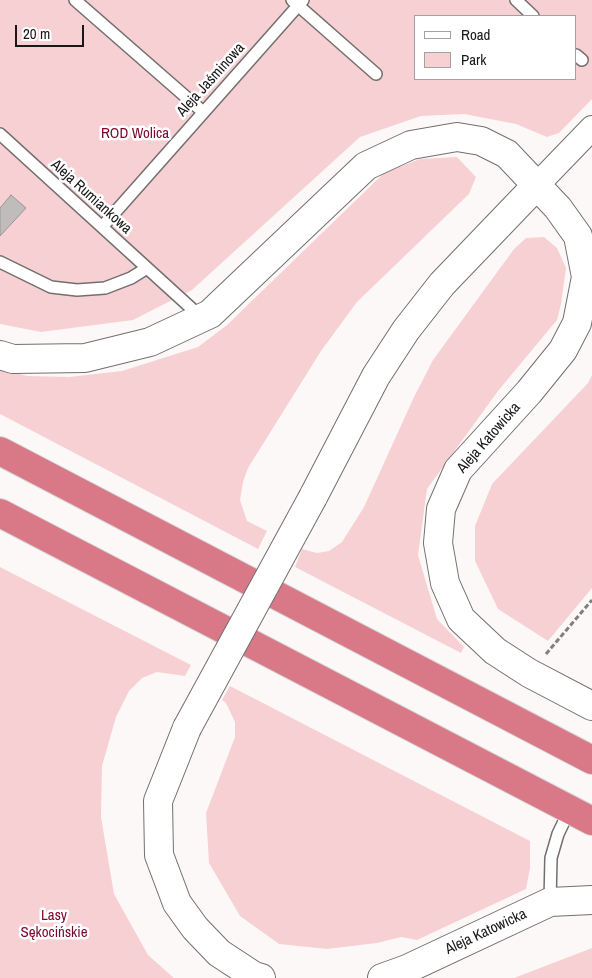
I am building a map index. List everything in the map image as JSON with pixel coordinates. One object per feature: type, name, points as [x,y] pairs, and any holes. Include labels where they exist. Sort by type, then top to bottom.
[{"type":"highway","points":[[0,451],[592,760]]},
{"type":"highway","points":[[0,513],[581,815]]},
{"type":"street","points":[[261,978],[254,976],[219,953],[195,928],[177,903],[159,855],[158,800],[188,728],[376,376],[406,330],[442,284],[592,128]]},
{"type":"street","name":"Aleja Katowicka","points":[[0,355],[13,359],[85,358],[150,342],[210,314],[366,166],[411,145],[457,137],[481,141],[507,154],[537,185],[578,236],[586,276],[577,323],[563,350],[458,470],[441,509],[438,543],[445,583],[461,619],[495,651],[529,673],[592,706]]},
{"type":"street","name":"Aleja Katowicka","points":[[382,978],[407,969],[550,902],[592,900]]},
{"type":"lane","points":[[75,0],[202,112]]},
{"type":"lane","points":[[516,0],[532,15]]},
{"type":"lane","points":[[297,2],[376,74]]},
{"type":"lane","name":"Aleja Jaśminowa","points":[[102,227],[297,2]]},
{"type":"lane","name":"Aleja Rumiankowa","points":[[0,134],[202,318]]},
{"type":"lane","points":[[0,262],[51,288],[77,290],[105,288],[131,278],[147,268]]},
{"type":"lane","points":[[550,902],[552,858],[558,834],[581,815]]},
{"type":"path","points":[[562,636],[592,600]]},
{"type":"green space","name":"ROD Wolica","points":[[0,0],[592,0],[592,99],[559,133],[547,137],[516,124],[464,114],[421,116],[360,137],[192,290],[133,320],[41,332],[0,324]]},
{"type":"green space","points":[[457,157],[476,177],[469,194],[357,302],[321,351],[248,468],[240,500],[247,521],[267,531],[258,549],[0,414],[0,369],[27,376],[69,377],[122,371],[198,347],[227,325],[384,173],[420,159]]},
{"type":"green space","points":[[544,237],[557,248],[566,268],[557,320],[498,391],[427,489],[418,555],[437,619],[464,647],[461,653],[295,567],[302,549],[317,553],[329,551],[342,542],[364,507],[433,360],[514,249],[526,238]]},
{"type":"green space","points":[[592,375],[592,588],[548,641],[498,609],[475,561],[475,526],[492,484],[588,383]]},
{"type":"green space","name":"Lasy Sękocińskie","points":[[0,567],[191,665],[185,676],[157,672],[142,678],[129,691],[116,717],[102,766],[101,817],[114,894],[148,955],[174,978],[0,978]]},
{"type":"green space","points":[[230,686],[530,841],[530,868],[526,889],[417,940],[401,937],[377,943],[327,949],[279,944],[240,916],[209,863],[206,813],[235,737],[235,722],[226,703],[222,700]]},
{"type":"green space","points":[[592,948],[592,978],[514,978]]},
{"type":"building","points":[[11,195],[26,208],[0,236],[0,208]]}]
